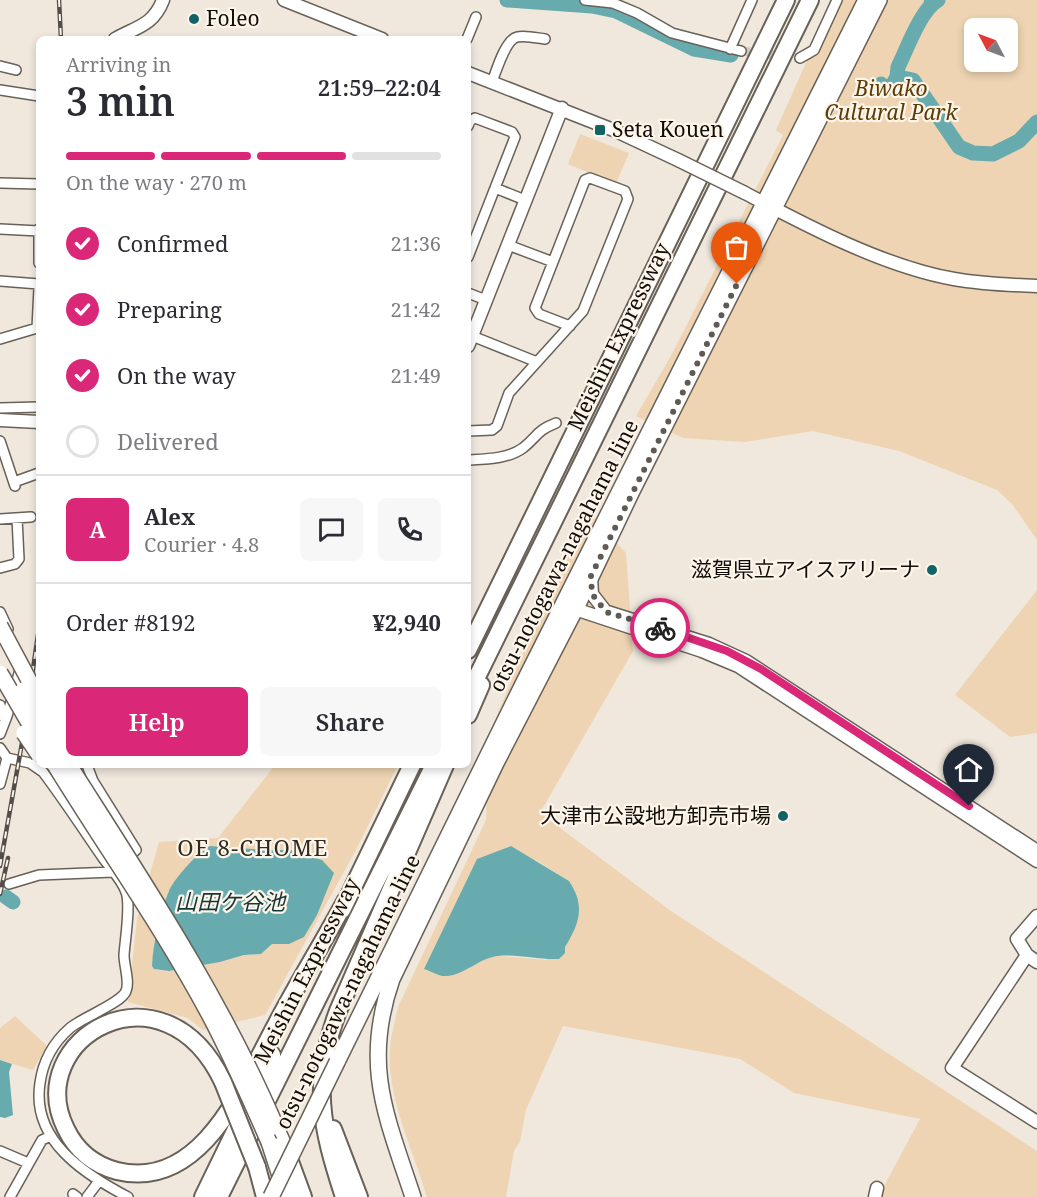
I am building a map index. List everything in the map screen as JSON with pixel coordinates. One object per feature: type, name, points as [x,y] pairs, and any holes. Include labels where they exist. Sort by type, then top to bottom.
[{"type":"highway","name":"Meishin Expressway","points":[[471,644],[786,0]]},
{"type":"highway","name":"Meishin Expressway","points":[[471,689],[810,0]]},
{"type":"highway","points":[[471,708],[528,570]]},
{"type":"highway","name":"Meishin Expressway","points":[[203,1197],[411,768]]},
{"type":"highway","name":"Meishin Expressway","points":[[219,1197],[433,768]]},
{"type":"highway","points":[[359,1197],[328,1113],[323,1085],[331,1059],[338,1011],[444,768]]},
{"type":"highway","points":[[265,1197],[257,1167],[223,1082],[202,1049],[176,1027],[152,1018],[126,1017],[111,1021],[96,1029],[75,1049],[65,1065],[60,1081],[59,1108],[63,1124],[76,1145],[89,1158],[110,1169],[128,1173],[150,1172],[173,1165],[189,1155],[211,1134],[238,1096],[346,900]]},
{"type":"highway","points":[[331,1059],[321,1086],[323,1121],[330,1155],[344,1197]]},
{"type":"highway","points":[[285,1148],[305,1197]]},
{"type":"main road","name":"otsu-notogawa-nagahama line","points":[[271,1197],[331,1059],[572,604],[591,576],[770,206],[866,0]]},
{"type":"main road","name":"otsu-notogawa-nagahama line","points":[[413,1197],[387,1117],[379,1080],[378,1039],[385,999],[407,944],[572,604],[770,206],[879,0]]},
{"type":"main road","points":[[0,626],[36,693]]},
{"type":"main road","points":[[0,648],[36,712]]},
{"type":"main road","points":[[0,673],[36,735]]},
{"type":"main road","points":[[0,694],[36,750]]},
{"type":"main road","points":[[49,768],[81,808]]},
{"type":"main road","points":[[57,768],[200,997],[269,1142],[286,1192]]},
{"type":"main road","points":[[73,768],[86,782],[204,981],[241,1048],[285,1148]]},
{"type":"street","points":[[121,36],[150,21],[163,0]]},
{"type":"street","points":[[287,0],[375,36]]},
{"type":"street","points":[[585,0],[613,3],[637,13],[672,33],[741,51]]},
{"type":"street","points":[[730,49],[752,0]]},
{"type":"street","points":[[800,58],[814,50],[837,0]]},
{"type":"street","points":[[468,36],[476,17]]},
{"type":"street","points":[[492,82],[512,39],[518,37],[545,39]]},
{"type":"street","points":[[0,66],[16,70]]},
{"type":"street","points":[[471,74],[562,108],[652,147],[848,243],[897,263],[952,279],[994,285],[1037,286]]},
{"type":"street","points":[[0,90],[36,96]]},
{"type":"street","points":[[471,338],[562,108]]},
{"type":"street","points":[[471,120],[475,118],[512,132],[515,137],[495,188],[472,234]]},
{"type":"street","points":[[471,431],[492,430],[497,426],[509,393],[570,326],[583,311],[628,199],[625,191],[590,178],[585,180],[535,308],[539,314],[570,326]]},
{"type":"street","points":[[0,183],[36,184]]},
{"type":"street","points":[[495,188],[525,200]]},
{"type":"street","points":[[0,230],[36,230]]},
{"type":"street","points":[[508,245],[553,262]]},
{"type":"street","points":[[0,281],[36,286]]},
{"type":"street","points":[[471,293],[486,300]]},
{"type":"street","points":[[0,339],[36,328]]},
{"type":"street","points":[[471,341],[537,362]]},
{"type":"street","points":[[0,408],[36,407]]},
{"type":"street","points":[[0,420],[36,422]]},
{"type":"street","points":[[471,460],[490,459],[518,451],[542,428],[556,423]]},
{"type":"street","points":[[0,441],[14,484],[36,474]]},
{"type":"street","points":[[0,519],[31,517]]},
{"type":"street","points":[[0,568],[15,564],[19,559],[17,518]]},
{"type":"street","points":[[591,576],[592,594],[606,612]]},
{"type":"street","points":[[572,604],[606,612],[709,644],[746,661],[1037,850]]},
{"type":"street","points":[[572,604],[738,666],[1037,861]]},
{"type":"street","points":[[0,612],[23,660],[0,734]]},
{"type":"street","points":[[0,705],[5,720]]},
{"type":"street","points":[[0,748],[7,758],[36,765]]},
{"type":"street","points":[[0,784],[7,758]]},
{"type":"street","points":[[38,768],[65,801],[127,892],[124,956],[127,990],[119,1001],[84,1018],[56,1043],[41,1071],[40,1111],[51,1136],[74,1163],[126,1197]]},
{"type":"street","points":[[9,884],[39,875],[113,872],[136,850],[86,782],[87,768]]},
{"type":"street","points":[[65,801],[86,782]]},
{"type":"street","points":[[1037,916],[1017,939],[1032,958],[952,1068],[1037,1122]]},
{"type":"street","points":[[10,1197],[42,1140],[51,1136]]},
{"type":"street","points":[[0,1152],[28,1163]]},
{"type":"street","points":[[87,1197],[99,1181]]},
{"type":"green space","name":"Biwako Cultural Park","points":[[834,0],[1037,0],[1037,540],[1012,504],[997,490],[899,451],[813,431],[745,442],[683,438],[636,416],[672,354],[783,135],[776,130]]},
{"type":"green space","points":[[580,134],[629,153],[616,184],[568,164]]},
{"type":"green space","points":[[589,512],[626,553],[633,651],[540,813],[671,911],[1037,1151],[1037,1197],[881,1197],[883,1188],[920,1119],[794,1093],[740,1059],[563,1026],[526,1110],[520,1141],[514,1151],[506,1197],[427,1197],[395,1099],[390,1059],[392,1035],[398,1007],[486,820],[489,734],[539,615]],"holes":[[[495,854],[536,860],[569,881],[575,890],[577,922],[565,947],[546,960],[501,956],[490,957],[474,965],[477,859]]]},
{"type":"green space","points":[[1037,590],[1037,733],[1010,737],[955,695]]},
{"type":"green space","points":[[273,768],[397,768],[356,850],[265,1015],[203,1030],[188,1018],[128,1002],[137,919],[159,842],[218,838]],"holes":[[[210,846],[291,850],[322,860],[334,873],[325,893],[289,944],[272,944],[261,954],[244,955],[220,962],[169,971],[157,970],[152,966],[155,939],[172,885],[197,856]]]},
{"type":"green space","points":[[15,1016],[47,1046],[33,1070],[0,1060],[0,1028]]},
{"type":"water","name":"山田ケ谷池","points":[[210,846],[291,850],[322,860],[334,873],[317,915],[304,937],[289,944],[272,944],[261,954],[244,955],[220,962],[169,971],[154,969],[152,966],[155,938],[169,891],[187,866]]},
{"type":"water","points":[[511,846],[569,881],[574,890],[578,899],[579,915],[565,947],[565,953],[559,959],[491,957],[459,973],[446,976],[424,969],[477,859]]},
{"type":"water","points":[[0,1060],[12,1064],[9,1072],[13,1115],[5,1118],[0,1117]]},
{"type":"waterway","points":[[507,0],[592,6],[616,11],[694,49],[731,55]]},
{"type":"waterway","points":[[924,15],[925,0]]},
{"type":"waterway","points":[[897,77],[898,67],[915,30],[926,12],[938,0]]},
{"type":"waterway","points":[[881,84],[886,89],[897,77],[913,80],[959,147],[973,153],[993,154],[1019,141],[1037,122]]},
{"type":"waterway","points":[[6,897],[13,902]]},
{"type":"tunnel","points":[[741,51],[800,58]]},
{"type":"railway","points":[[59,0],[61,36]]},
{"type":"railway","points":[[0,866],[36,648]]},
{"type":"railway","points":[[0,894],[8,858]]},
{"type":"way so far","points":[[660,628],[606,612],[592,594],[591,576],[737,284]]},
{"type":"place","name":"Foleo","points":[[194,19]]},
{"type":"place","name":"Seta Kouen","points":[[600,130]]},
{"type":"place","name":"滋賀県立アイスアリーナ","points":[[932,570]]},
{"type":"place","name":"大津市公設地方卸売市場","points":[[783,816]]},
{"type":"district","name":"OE 8-CHOME","points":[[253,848]]},
{"type":"route","points":[[660,628],[727,651],[761,669],[969,806]]}]
